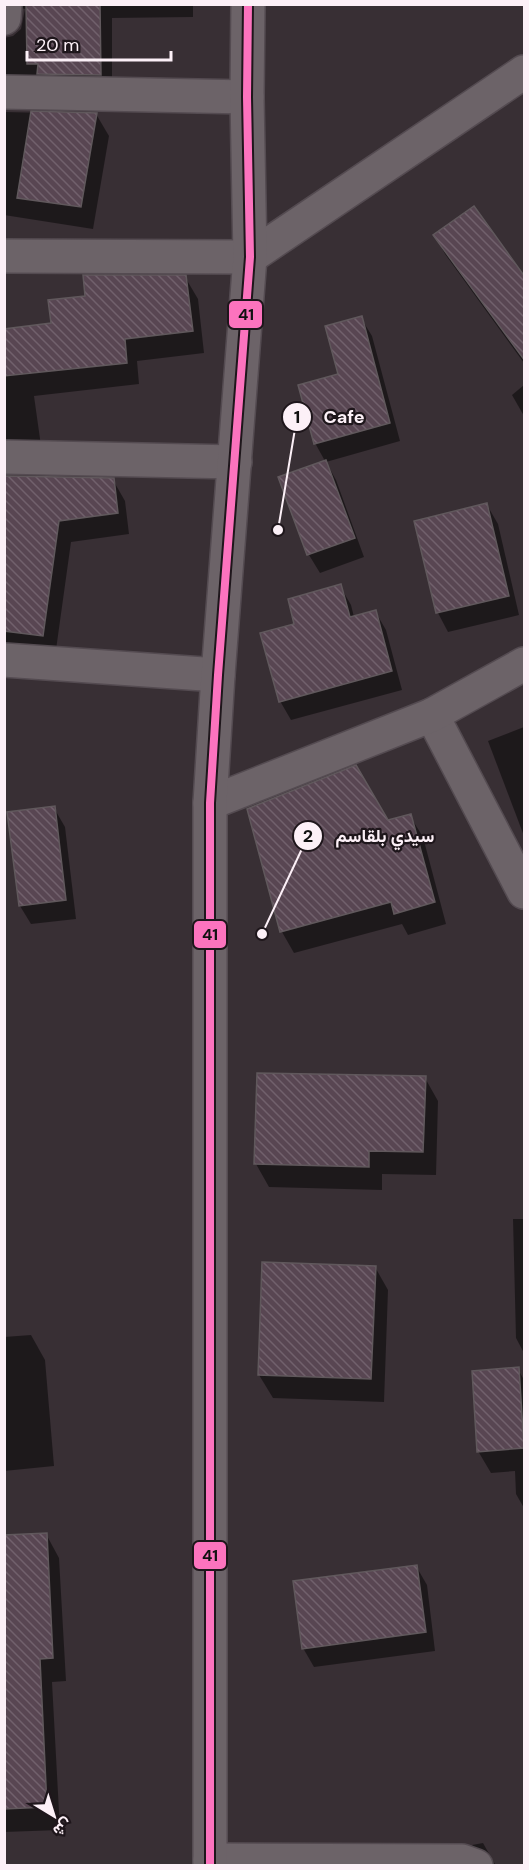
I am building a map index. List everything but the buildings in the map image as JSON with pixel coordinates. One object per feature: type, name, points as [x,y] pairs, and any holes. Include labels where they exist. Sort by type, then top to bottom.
[{"type":"street","points":[[4,18],[5,4]]},
{"type":"street","points":[[248,4],[250,257],[210,803],[210,1863],[462,1861],[476,1866]]},
{"type":"street","points":[[4,256],[250,257],[525,72]]},
{"type":"street","points":[[4,92],[247,97]]},
{"type":"street","points":[[4,457],[235,462]]},
{"type":"street","points":[[4,660],[218,675]]},
{"type":"street","points":[[210,803],[432,715],[525,664]]},
{"type":"street","points":[[432,715],[525,892]]},
{"type":"transit line","name":"41","points":[[210,1866],[210,803],[250,257],[248,4]]},
{"type":"place","name":"Cafe","points":[[278,530]]},
{"type":"place","name":"سيدي بلقاسم","points":[[262,934]]}]
